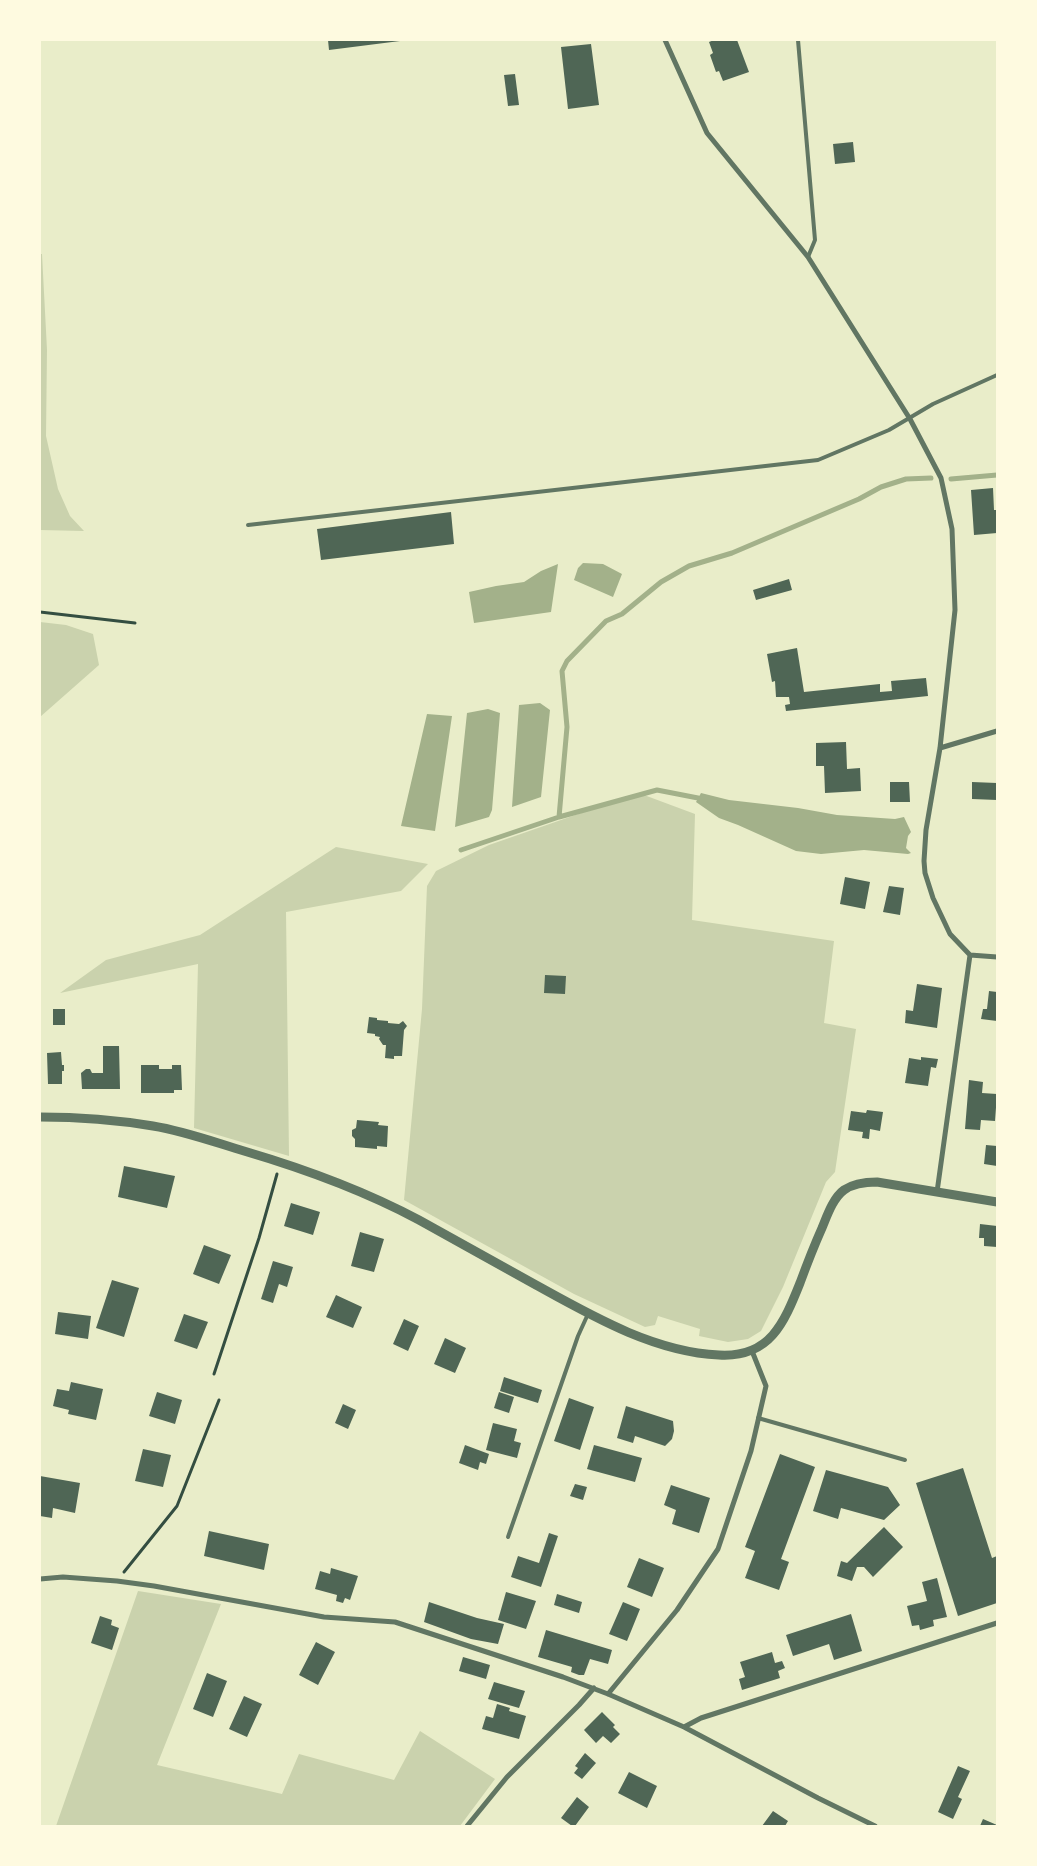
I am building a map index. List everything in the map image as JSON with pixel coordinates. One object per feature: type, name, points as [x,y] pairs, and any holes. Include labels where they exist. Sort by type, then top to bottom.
[{"type":"street","points":[[665,40],[707,133],[808,258],[910,419],[941,478],[952,529],[955,610],[940,748],[926,830],[924,860],[932,898],[950,934],[970,955],[997,957]]},
{"type":"street","points":[[940,748],[997,731]]},
{"type":"street","points":[[937,1193],[970,955]]},
{"type":"street","points":[[40,1117],[120,1122],[155,1127],[193,1135],[300,1167],[357,1190],[415,1218],[588,1314],[672,1348],[722,1356],[738,1355],[752,1351],[764,1344],[782,1325],[828,1213],[836,1199],[845,1189],[859,1183],[877,1182],[997,1202]]},
{"type":"street","points":[[608,1694],[677,1610],[718,1549],[751,1451],[766,1386],[752,1351]]},
{"type":"street","points":[[40,1579],[63,1578],[117,1581],[324,1617],[394,1622],[594,1688],[684,1727],[875,1826]]},
{"type":"street","points":[[684,1727],[701,1718],[997,1623]]},
{"type":"street","points":[[467,1826],[507,1777],[594,1688]]},
{"type":"lane","points":[[798,40],[814,240],[808,258]]},
{"type":"lane","points":[[248,525],[818,460],[889,430],[933,404],[997,375]]},
{"type":"lane","points":[[508,1537],[578,1336],[588,1314]]},
{"type":"lane","points":[[758,1418],[905,1460]]},
{"type":"path","points":[[40,612],[135,623]]},
{"type":"path","points":[[214,1374],[281,1162]]},
{"type":"path","points":[[117,1581],[177,1506],[219,1400]]},
{"type":"shaded area","points":[[40,254],[42,254],[47,350],[46,436],[58,489],[70,516],[84,531],[40,530]]},
{"type":"shaded area","points":[[583,563],[603,564],[622,574],[613,597],[574,580],[578,568]]},
{"type":"shaded area","points":[[558,564],[551,612],[474,623],[469,592],[524,582],[541,571]]},
{"type":"shaded area","points":[[40,622],[66,625],[93,634],[99,665],[40,717]]},
{"type":"shaded area","points":[[540,703],[550,710],[541,797],[512,807],[519,705]]},
{"type":"shaded area","points":[[488,709],[500,713],[492,810],[489,817],[455,827],[467,713]]},
{"type":"shaded area","points":[[427,714],[452,716],[435,831],[401,826]]},
{"type":"shaded area","points":[[701,793],[729,800],[798,808],[837,815],[895,819],[904,817],[911,832],[908,836],[906,848],[911,853],[864,850],[821,854],[796,851],[719,818],[696,802]]},
{"type":"shaded area","points":[[644,795],[695,814],[692,920],[834,941],[824,1023],[856,1029],[835,1172],[826,1182],[783,1287],[761,1331],[748,1339],[728,1342],[699,1336],[700,1329],[658,1316],[655,1325],[645,1327],[574,1294],[404,1200],[422,1009],[427,886],[436,871],[489,845],[584,812]]},
{"type":"shaded area","points":[[336,847],[428,864],[401,891],[286,912],[289,1156],[194,1128],[198,964],[60,993],[106,960],[200,935]]},
{"type":"shaded area","points":[[138,1591],[221,1604],[157,1765],[282,1794],[299,1754],[394,1780],[420,1731],[495,1779],[460,1826],[56,1826]]},
{"type":"building","points":[[328,40],[400,40],[400,41],[329,50]]},
{"type":"building","points":[[714,40],[737,40],[749,72],[723,81],[719,71],[716,72],[710,55],[713,53],[709,42]]},
{"type":"building","points":[[591,44],[599,105],[568,109],[561,47]]},
{"type":"building","points":[[515,74],[519,105],[508,106],[504,75]]},
{"type":"building","points":[[853,142],[855,162],[835,164],[833,144]]},
{"type":"building","points":[[993,488],[994,510],[997,510],[997,533],[974,535],[971,490]]},
{"type":"building","points":[[451,512],[454,544],[321,560],[317,529]]},
{"type":"building","points":[[789,579],[792,590],[756,600],[753,590]]},
{"type":"building","points":[[797,648],[804,692],[880,684],[880,692],[892,691],[891,681],[926,678],[928,696],[786,711],[785,705],[790,704],[789,697],[776,697],[775,681],[772,682],[767,654]]},
{"type":"building","points":[[846,742],[847,769],[860,768],[861,791],[825,793],[824,766],[816,766],[816,743]]},
{"type":"building","points":[[890,782],[909,782],[910,802],[890,802]]},
{"type":"building","points":[[972,782],[997,783],[997,800],[972,799]]},
{"type":"building","points":[[845,877],[870,882],[865,909],[840,904]]},
{"type":"building","points":[[889,886],[904,888],[900,915],[883,912]]},
{"type":"building","points":[[545,975],[566,976],[565,994],[544,993]]},
{"type":"building","points":[[917,984],[942,988],[937,1028],[905,1023],[906,1010],[913,1011]]},
{"type":"building","points":[[989,991],[997,992],[997,1021],[981,1019],[983,1009],[987,1009]]},
{"type":"building","points":[[53,1009],[65,1009],[65,1025],[53,1025]]},
{"type":"building","points":[[369,1017],[388,1021],[388,1023],[399,1024],[403,1021],[407,1026],[404,1030],[402,1056],[394,1056],[394,1059],[385,1058],[386,1045],[383,1045],[379,1039],[380,1037],[367,1033]]},
{"type":"building","points":[[103,1046],[119,1046],[120,1089],[82,1089],[81,1073],[86,1069],[90,1069],[92,1073],[103,1073]]},
{"type":"building","points":[[61,1052],[62,1065],[64,1065],[62,1084],[48,1084],[47,1053]]},
{"type":"building","points":[[921,1057],[938,1059],[936,1068],[931,1067],[928,1086],[905,1083],[909,1058],[921,1060]]},
{"type":"building","points":[[141,1065],[159,1065],[159,1069],[172,1069],[172,1065],[181,1065],[182,1090],[174,1090],[174,1093],[141,1093]]},
{"type":"building","points":[[969,1080],[983,1082],[982,1093],[997,1094],[995,1121],[981,1120],[980,1130],[965,1129]]},
{"type":"building","points":[[867,1110],[883,1112],[880,1131],[870,1129],[869,1139],[862,1138],[863,1132],[848,1130],[851,1111],[866,1113]]},
{"type":"building","points":[[357,1120],[379,1122],[378,1125],[388,1126],[387,1147],[377,1146],[377,1149],[355,1147],[352,1130],[356,1128]]},
{"type":"building","points":[[986,1145],[997,1146],[997,1166],[984,1164]]},
{"type":"building","points":[[124,1166],[175,1176],[167,1208],[118,1197]]},
{"type":"building","points":[[291,1203],[320,1212],[313,1235],[284,1226]]},
{"type":"building","points":[[980,1224],[997,1226],[997,1247],[984,1246],[984,1238],[979,1238]]},
{"type":"building","points":[[360,1232],[384,1239],[374,1272],[351,1266]]},
{"type":"building","points":[[204,1245],[231,1255],[219,1284],[193,1274]]},
{"type":"building","points":[[273,1261],[293,1267],[287,1287],[279,1284],[273,1303],[261,1299]]},
{"type":"building","points":[[112,1280],[139,1288],[124,1337],[96,1328]]},
{"type":"building","points":[[336,1295],[362,1307],[353,1328],[326,1317]]},
{"type":"building","points":[[58,1312],[91,1316],[88,1339],[55,1334]]},
{"type":"building","points":[[184,1314],[208,1322],[197,1349],[174,1341]]},
{"type":"building","points":[[404,1319],[419,1326],[408,1351],[393,1344]]},
{"type":"building","points":[[445,1338],[466,1348],[455,1373],[434,1364]]},
{"type":"building","points":[[504,1377],[542,1390],[538,1403],[500,1391]]},
{"type":"building","points":[[71,1382],[103,1389],[96,1420],[68,1414],[69,1410],[53,1406],[57,1389],[69,1391]]},
{"type":"building","points":[[157,1392],[182,1400],[175,1424],[149,1416]]},
{"type":"building","points":[[499,1392],[514,1397],[509,1413],[494,1408]]},
{"type":"building","points":[[569,1398],[594,1407],[580,1450],[554,1441]]},
{"type":"building","points":[[343,1404],[356,1410],[348,1429],[335,1423]]},
{"type":"building","points":[[626,1406],[673,1421],[674,1431],[672,1439],[665,1446],[635,1436],[633,1443],[617,1438]]},
{"type":"building","points":[[493,1423],[517,1429],[514,1441],[521,1443],[517,1458],[486,1450]]},
{"type":"building","points":[[465,1445],[489,1454],[486,1464],[480,1462],[478,1470],[459,1463]]},
{"type":"building","points":[[594,1445],[642,1458],[635,1482],[587,1469]]},
{"type":"building","points":[[143,1449],[171,1455],[163,1487],[135,1481]]},
{"type":"building","points":[[780,1454],[815,1467],[781,1559],[789,1562],[779,1590],[745,1578],[755,1551],[745,1547]]},
{"type":"building","points":[[963,1468],[992,1558],[997,1556],[997,1603],[958,1616],[916,1483]]},
{"type":"building","points":[[826,1470],[888,1487],[900,1505],[884,1520],[841,1508],[838,1519],[813,1511]]},
{"type":"building","points":[[40,1476],[80,1483],[75,1513],[53,1508],[52,1518],[40,1516]]},
{"type":"building","points":[[575,1484],[587,1487],[583,1500],[570,1496]]},
{"type":"building","points":[[671,1485],[710,1498],[699,1533],[672,1524],[676,1510],[664,1505]]},
{"type":"building","points":[[884,1527],[903,1547],[873,1577],[864,1567],[857,1567],[852,1581],[837,1576],[841,1561],[847,1563]]},
{"type":"building","points":[[209,1531],[269,1544],[264,1570],[204,1556]]},
{"type":"building","points":[[549,1533],[558,1536],[541,1587],[511,1577],[518,1556],[539,1563]]},
{"type":"building","points":[[639,1558],[664,1568],[652,1597],[627,1587]]},
{"type":"building","points":[[331,1568],[358,1576],[350,1600],[345,1598],[343,1603],[336,1601],[337,1595],[315,1589],[320,1571],[330,1574]]},
{"type":"building","points":[[937,1578],[947,1617],[933,1620],[934,1626],[920,1630],[919,1625],[912,1626],[907,1606],[927,1601],[922,1582]]},
{"type":"building","points":[[506,1592],[536,1601],[526,1629],[498,1620]]},
{"type":"building","points":[[557,1594],[582,1602],[579,1613],[554,1605]]},
{"type":"building","points":[[429,1602],[477,1618],[504,1624],[498,1644],[471,1639],[424,1622]]},
{"type":"building","points":[[623,1602],[640,1609],[627,1641],[609,1634]]},
{"type":"building","points":[[851,1614],[862,1651],[834,1660],[829,1644],[793,1656],[786,1635]]},
{"type":"building","points":[[100,1616],[112,1620],[111,1625],[119,1628],[112,1650],[91,1643]]},
{"type":"building","points":[[546,1630],[612,1650],[608,1664],[590,1659],[584,1675],[579,1675],[571,1672],[572,1667],[538,1657]]},
{"type":"building","points":[[316,1642],[335,1652],[318,1685],[299,1675]]},
{"type":"building","points":[[772,1652],[775,1663],[782,1661],[785,1668],[778,1671],[780,1678],[742,1690],[739,1679],[745,1677],[740,1662]]},
{"type":"building","points":[[463,1657],[490,1665],[486,1679],[459,1671]]},
{"type":"building","points":[[207,1673],[227,1681],[213,1717],[193,1709]]},
{"type":"building","points":[[494,1682],[525,1691],[519,1708],[488,1699]]},
{"type":"building","points":[[244,1696],[262,1704],[247,1737],[229,1729]]},
{"type":"building","points":[[497,1704],[510,1708],[509,1711],[526,1716],[519,1739],[482,1729],[486,1716],[493,1718]]},
{"type":"building","points":[[602,1712],[615,1725],[613,1727],[620,1734],[611,1743],[603,1736],[596,1743],[584,1730]]},
{"type":"building","points":[[585,1753],[596,1763],[582,1779],[574,1773],[578,1768],[575,1766]]},
{"type":"building","points":[[958,1766],[970,1771],[958,1797],[962,1799],[953,1819],[938,1812]]},
{"type":"building","points":[[629,1772],[657,1786],[647,1808],[618,1793]]},
{"type":"building","points":[[577,1797],[589,1807],[575,1826],[572,1826],[561,1818]]},
{"type":"building","points":[[773,1811],[788,1821],[785,1826],[762,1826]]},
{"type":"building","points":[[983,1819],[997,1825],[997,1826],[980,1826]]},
{"type":"waterway","points":[[951,479],[997,475]]},
{"type":"waterway","points":[[559,817],[567,727],[562,671],[567,661],[606,621],[622,614],[661,582],[689,566],[732,553],[859,499],[881,487],[906,479],[931,478]]},
{"type":"waterway","points":[[461,850],[559,817],[657,790],[698,798]]}]
